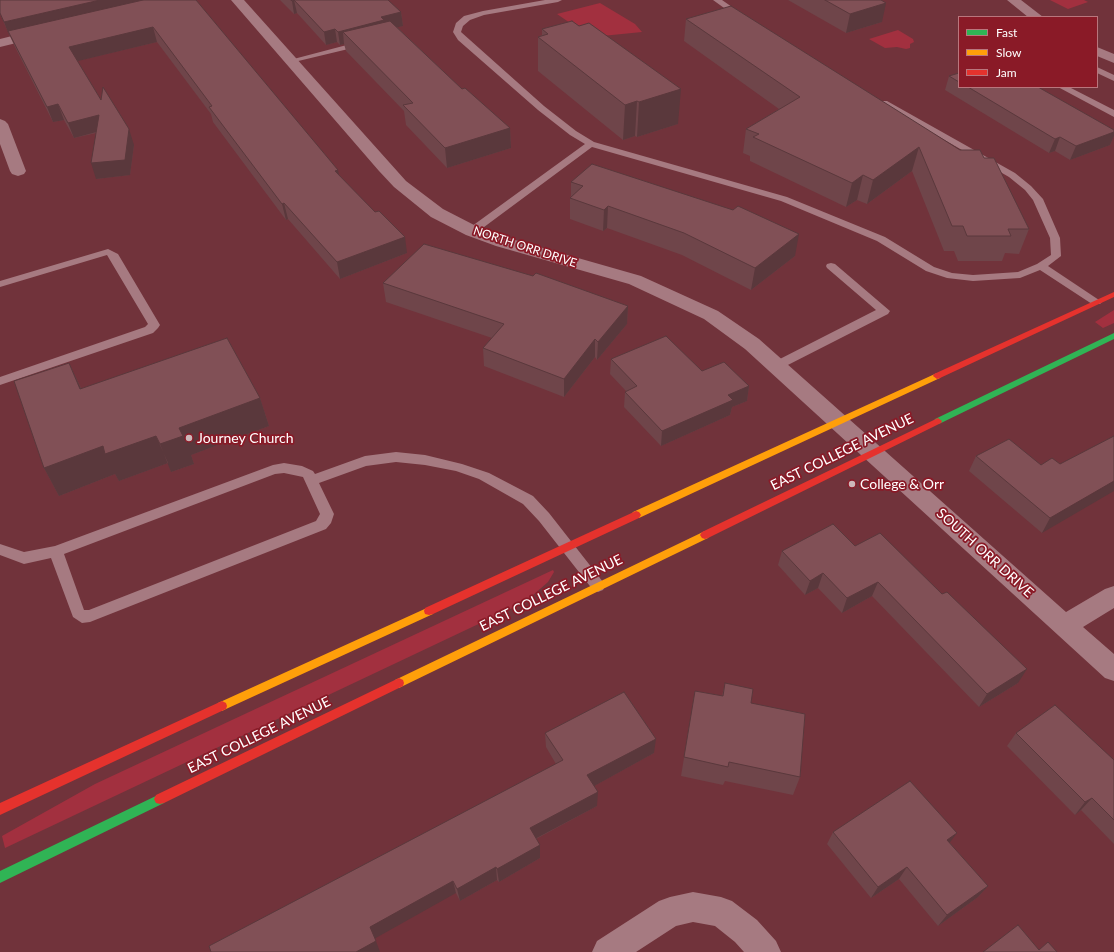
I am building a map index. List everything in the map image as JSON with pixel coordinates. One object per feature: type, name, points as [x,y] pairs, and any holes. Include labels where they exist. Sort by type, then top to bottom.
[{"type":"main road","name":"EAST COLLEGE AVENUE","points":[[0,809],[1114,294]]},
{"type":"main road","name":"EAST COLLEGE AVENUE","points":[[0,877],[1114,336]]},
{"type":"street","name":"NORTH ORR DRIVE","points":[[237,0],[400,184],[437,213],[472,231],[502,242],[635,280],[669,294],[711,315],[752,344],[838,421]]},
{"type":"street","points":[[1013,0],[1035,16]]},
{"type":"street","points":[[0,42],[54,30]]},
{"type":"street","points":[[1098,51],[1114,59]]},
{"type":"street","points":[[0,124],[18,171]]},
{"type":"street","name":"SOUTH ORR DRIVE","points":[[838,421],[1114,670]]},
{"type":"street","points":[[1065,625],[1114,596]]},
{"type":"street","points":[[608,952],[670,912],[692,907],[720,912],[746,931],[765,952]]},
{"type":"lane","points":[[558,0],[483,12],[467,18],[459,25],[457,32],[460,38],[541,108],[573,133],[591,144],[784,199],[881,240],[930,269],[951,276],[973,278],[1020,275],[1041,266],[1056,256],[1056,238],[1038,199],[1028,188],[1012,175],[877,99]]},
{"type":"lane","points":[[717,0],[753,23]]},
{"type":"lane","points":[[290,61],[374,40]]},
{"type":"lane","points":[[1098,70],[1114,78]]},
{"type":"lane","points":[[1064,88],[1114,114]]},
{"type":"lane","points":[[472,231],[591,144]]},
{"type":"lane","points":[[0,284],[108,252],[113,254],[154,324],[149,330],[0,381]]},
{"type":"lane","points":[[776,366],[884,311],[831,266]]},
{"type":"lane","points":[[1041,266],[1096,302]]},
{"type":"lane","points":[[311,481],[365,461],[396,457],[425,460],[457,467],[484,476],[528,500],[568,546],[598,586]]},
{"type":"lane","points":[[0,549],[24,558],[56,550],[273,470],[284,468],[302,471],[308,474],[327,514],[326,519],[321,525],[90,616],[82,617],[78,613],[56,550]]},
{"type":"shaded area","points":[[1050,0],[1084,0],[1088,2],[1068,9]]},
{"type":"shaded area","points":[[600,3],[635,24],[642,32],[602,36],[573,25],[557,14]]},
{"type":"shaded area","points":[[898,30],[913,39],[914,42],[910,44],[910,48],[885,48],[869,39]]},
{"type":"shaded area","points":[[1114,310],[1114,323],[1103,328],[1095,322]]},
{"type":"shaded area","points":[[553,570],[554,572],[548,582],[525,602],[5,848],[2,836],[95,784]]},
{"type":"building","points":[[0,0],[100,0],[4,22],[0,13]]},
{"type":"building","points":[[143,0],[196,0],[338,170],[335,171],[375,212],[379,211],[405,237],[337,262],[284,203],[282,204],[209,107],[212,106],[153,27],[69,47],[101,100],[103,87],[129,129],[125,160],[91,163],[99,115],[68,123],[58,104],[47,107],[8,31]]},
{"type":"building","points":[[294,0],[388,0],[401,12],[381,17],[384,20],[338,32],[335,29],[324,32]]},
{"type":"building","points":[[825,0],[881,0],[886,3],[850,14]]},
{"type":"building","points":[[731,6],[960,150],[980,150],[984,158],[994,158],[1029,229],[1008,229],[1011,236],[967,236],[963,226],[952,226],[919,147],[873,180],[863,175],[852,183],[753,137],[759,134],[746,129],[800,97],[686,19]]},
{"type":"building","points":[[390,21],[462,89],[465,88],[510,128],[445,148],[403,105],[413,103],[343,32]]},
{"type":"building","points":[[572,21],[579,26],[589,23],[681,89],[625,105],[538,37],[548,34],[542,29]]},
{"type":"building","points":[[958,73],[958,81],[949,76]]},
{"type":"building","points":[[970,88],[1040,88],[1114,130],[1114,132],[1076,146],[1060,137],[1055,139]]},
{"type":"building","points":[[592,164],[733,210],[738,206],[799,234],[755,268],[684,233],[608,206],[604,210],[570,198],[583,186],[571,182]]},
{"type":"building","points":[[424,244],[533,276],[536,273],[628,306],[598,342],[595,339],[564,379],[483,348],[504,324],[383,283]]},
{"type":"building","points":[[666,336],[702,371],[724,362],[749,386],[728,395],[733,400],[662,431],[625,392],[637,386],[611,359]]},
{"type":"building","points":[[227,338],[260,398],[179,428],[183,436],[160,444],[156,436],[105,454],[103,446],[44,468],[14,381],[69,363],[80,389]]},
{"type":"building","points":[[1114,436],[1114,481],[1050,518],[976,456],[1009,439],[1041,465],[1052,458],[1060,464]]},
{"type":"building","points":[[833,524],[855,546],[880,533],[942,594],[947,592],[1027,669],[987,694],[878,582],[847,598],[823,573],[810,581],[782,551]]},
{"type":"building","points":[[725,683],[753,689],[751,703],[805,714],[800,777],[729,762],[728,767],[684,757],[695,691],[723,696]]},
{"type":"building","points":[[624,692],[656,739],[587,775],[598,792],[530,828],[540,845],[457,889],[453,881],[370,927],[376,941],[356,952],[211,952],[209,946],[563,760],[545,733]]},
{"type":"building","points":[[1055,705],[1114,760],[1114,820],[1092,798],[1085,802],[1016,733]]},
{"type":"building","points":[[910,781],[957,833],[947,840],[988,886],[947,915],[907,867],[878,887],[833,832]]},
{"type":"building","points":[[1018,925],[1039,950],[1048,942],[1057,952],[983,952]]},
{"type":"traffic: fast","points":[[938,421],[1114,336]]},
{"type":"traffic: fast","points":[[0,877],[160,799]]},
{"type":"traffic: slow","points":[[636,515],[937,376]]},
{"type":"traffic: slow","points":[[399,683],[705,535]]},
{"type":"traffic: slow","points":[[222,706],[429,611]]},
{"type":"traffic: jam","points":[[937,376],[1114,294]]},
{"type":"traffic: jam","points":[[705,535],[938,421]]},
{"type":"traffic: jam","points":[[429,611],[636,515]]},
{"type":"traffic: jam","points":[[160,799],[399,683]]},
{"type":"traffic: jam","points":[[0,809],[222,706]]},
{"type":"place","name":"Journey Church","points":[[189,438]]},
{"type":"place","name":"College & Orr","points":[[852,484]]}]
